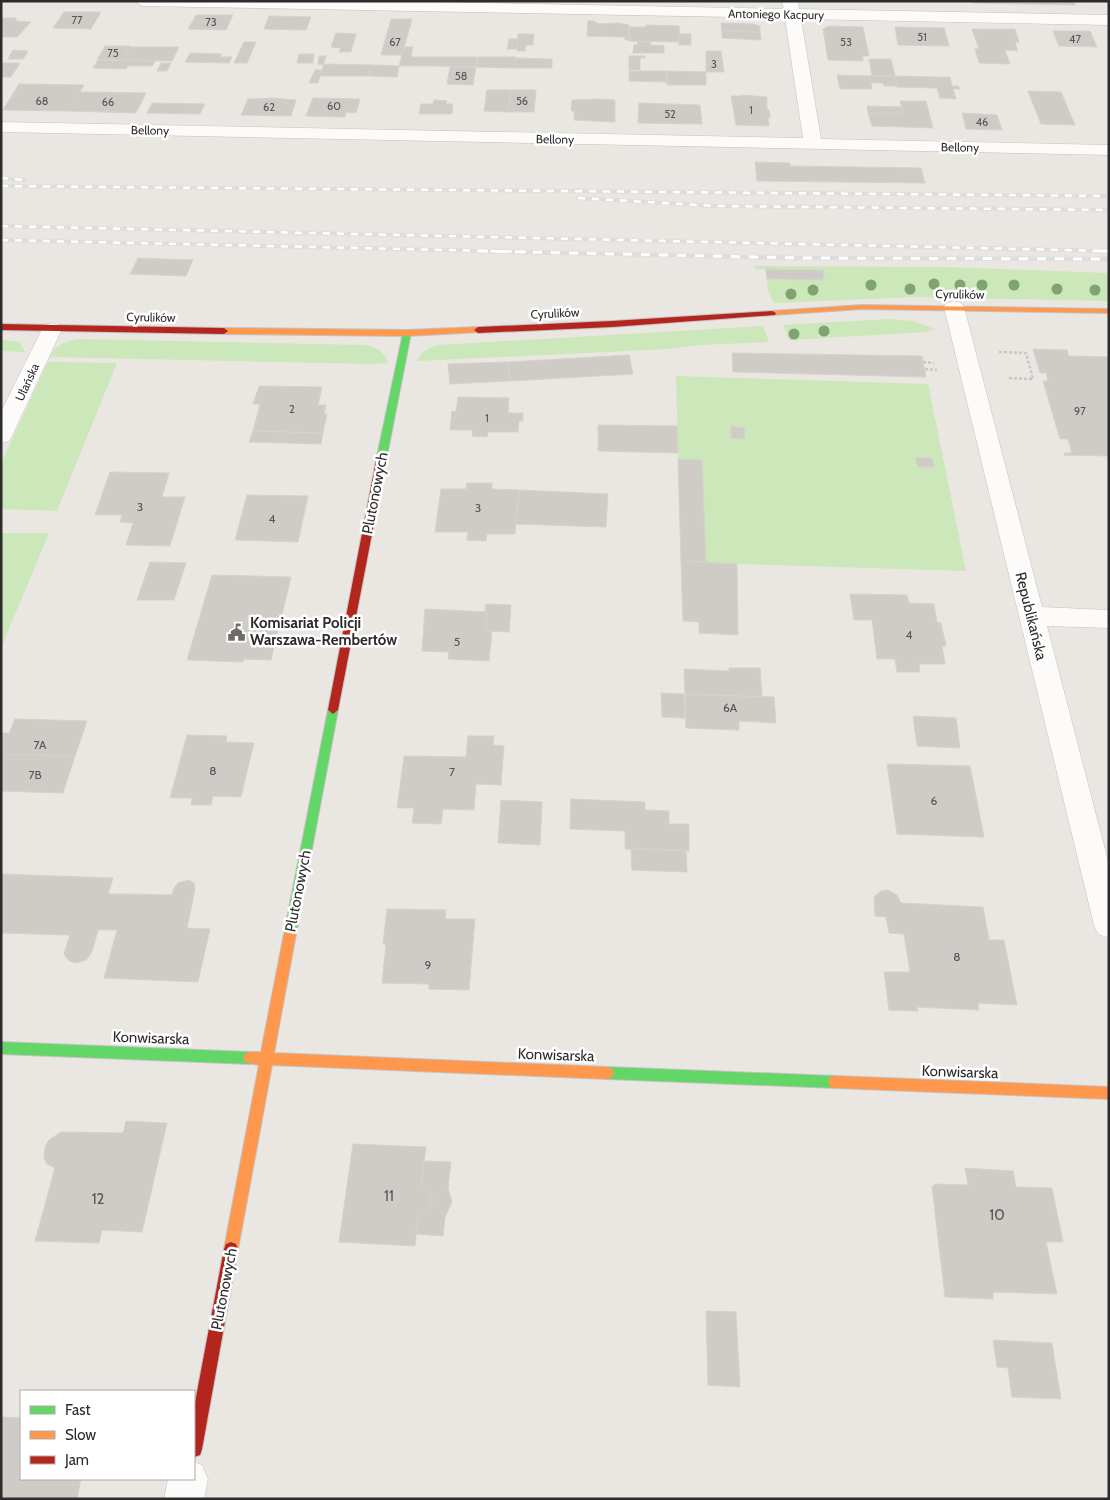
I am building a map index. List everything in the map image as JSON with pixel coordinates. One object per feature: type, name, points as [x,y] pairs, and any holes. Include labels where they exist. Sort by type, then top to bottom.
[{"type":"street","name":"Antoniego Kacpury","points":[[143,1],[791,8],[1109,20]]},
{"type":"street","points":[[791,8],[813,144]]},
{"type":"street","name":"Bellony","points":[[1,127],[1109,150]]},
{"type":"street","name":"Cyrulików","points":[[1,328],[407,333],[612,324],[862,307],[1109,311]]},
{"type":"street","name":"Republikańska","points":[[954,307],[1109,925]]},
{"type":"street","name":"Ułańska","points":[[1,436],[52,329]]},
{"type":"street","name":"Plutonowych","points":[[195,1444],[266,1057],[407,333]]},
{"type":"street","points":[[1032,616],[1109,619]]},
{"type":"street","name":"Konwisarska","points":[[1,1048],[266,1057],[1109,1093]]},
{"type":"street","points":[[184,1499],[188,1480]]},
{"type":"path","points":[[766,273],[824,275]]},
{"type":"path","points":[[999,352],[1026,353],[1033,379],[1006,378]]},
{"type":"path","points":[[923,362],[938,363]]},
{"type":"path","points":[[925,370],[939,370]]},
{"type":"green space","points":[[755,266],[945,267],[1109,273],[1109,301],[914,297],[774,303],[768,290],[767,279],[824,280],[823,270],[755,269]]},
{"type":"green space","points":[[890,319],[913,321],[935,329],[926,332],[789,340],[783,325]]},
{"type":"green space","points":[[763,326],[769,342],[417,361],[423,352],[438,345]]},
{"type":"green space","points":[[79,339],[365,345],[380,350],[388,363],[50,357],[58,346]]},
{"type":"green space","points":[[1,340],[20,342],[25,352],[1,351]]},
{"type":"green space","points":[[48,362],[117,363],[57,511],[1,509],[1,463]]},
{"type":"green space","points":[[676,376],[928,384],[966,571],[681,561]]},
{"type":"green space","points":[[1,533],[49,533],[1,648]]},
{"type":"building","points":[[973,1],[1021,1],[1022,4],[973,3]]},
{"type":"building","points":[[1021,1],[1074,1],[1075,5],[1022,4]]},
{"type":"building","points":[[64,12],[101,12],[91,29],[53,28]]},
{"type":"building","points":[[196,15],[233,15],[226,30],[188,29]]},
{"type":"building","points":[[269,16],[311,17],[306,30],[264,29]]},
{"type":"building","points":[[2,18],[17,18],[15,21],[31,22],[17,37],[1,37]]},
{"type":"building","points":[[391,19],[412,19],[402,55],[381,55]]},
{"type":"building","points":[[588,21],[599,24],[618,23],[629,25],[629,40],[625,40],[625,37],[587,36]]},
{"type":"building","points":[[721,23],[753,24],[760,26],[760,32],[722,31]]},
{"type":"building","points":[[646,25],[679,26],[680,42],[629,41],[629,27],[646,27]]},
{"type":"building","points":[[829,26],[863,27],[869,56],[863,56],[863,61],[828,60],[823,29]]},
{"type":"building","points":[[895,27],[944,28],[949,46],[898,45]]},
{"type":"building","points":[[972,29],[1015,29],[1019,42],[1015,42],[1018,51],[1005,50],[1010,64],[979,63],[975,49],[979,49]]},
{"type":"building","points":[[722,31],[760,32],[761,40],[722,38]]},
{"type":"building","points":[[1053,31],[1090,31],[1097,47],[1059,46]]},
{"type":"building","points":[[336,33],[356,34],[351,52],[339,52],[341,48],[331,47]]},
{"type":"building","points":[[518,34],[534,34],[533,45],[526,45],[525,51],[517,51]]},
{"type":"building","points":[[679,34],[691,34],[691,45],[679,45]]},
{"type":"building","points":[[509,39],[518,39],[517,49],[507,49]]},
{"type":"building","points":[[244,42],[256,42],[247,63],[234,63]]},
{"type":"building","points":[[638,42],[650,42],[651,45],[664,46],[664,53],[633,53],[634,45],[637,45]]},
{"type":"building","points":[[105,46],[130,46],[122,60],[97,60]]},
{"type":"building","points":[[129,47],[179,47],[172,61],[122,60]]},
{"type":"building","points":[[404,47],[413,47],[411,57],[438,57],[436,66],[399,66]]},
{"type":"building","points":[[13,50],[28,51],[23,59],[8,59]]},
{"type":"building","points":[[706,51],[721,51],[724,72],[706,72]]},
{"type":"building","points":[[190,53],[222,54],[220,57],[232,57],[229,63],[185,62]]},
{"type":"building","points":[[299,54],[314,54],[313,63],[297,63]]},
{"type":"building","points":[[319,56],[326,56],[323,65],[318,64]]},
{"type":"building","points":[[629,56],[645,56],[645,58],[640,58],[640,70],[629,70]]},
{"type":"building","points":[[438,57],[477,57],[476,67],[436,66]]},
{"type":"building","points":[[478,57],[516,57],[514,68],[476,67]]},
{"type":"building","points":[[516,58],[552,59],[552,68],[514,68]]},
{"type":"building","points":[[869,59],[891,59],[895,76],[872,76]]},
{"type":"building","points":[[98,60],[155,61],[152,66],[128,66],[126,69],[93,68]]},
{"type":"building","points":[[1,63],[20,63],[11,77],[1,77]]},
{"type":"building","points":[[161,63],[171,63],[167,71],[157,71]]},
{"type":"building","points":[[324,64],[372,65],[369,76],[320,76]]},
{"type":"building","points":[[372,65],[399,66],[397,77],[369,76]]},
{"type":"building","points":[[450,67],[476,67],[473,85],[447,84]]},
{"type":"building","points":[[315,70],[322,70],[318,83],[309,83]]},
{"type":"building","points":[[629,71],[667,71],[667,82],[629,81]]},
{"type":"building","points":[[667,71],[706,72],[706,85],[667,85]]},
{"type":"building","points":[[837,75],[869,76],[872,89],[840,89]]},
{"type":"building","points":[[869,76],[895,76],[897,86],[871,83]]},
{"type":"building","points":[[895,76],[934,77],[937,88],[897,87]]},
{"type":"building","points":[[934,77],[950,77],[952,86],[958,86],[960,89],[953,89],[956,99],[940,98]]},
{"type":"building","points":[[19,84],[84,85],[69,111],[3,110]]},
{"type":"building","points":[[487,90],[511,90],[508,112],[484,111]]},
{"type":"building","points":[[511,90],[536,90],[534,112],[508,112]]},
{"type":"building","points":[[1028,91],[1061,92],[1075,125],[1041,124]]},
{"type":"building","points":[[80,92],[146,93],[136,113],[69,111]]},
{"type":"building","points":[[731,96],[767,97],[767,110],[769,110],[770,118],[768,118],[769,126],[736,125]]},
{"type":"building","points":[[273,98],[296,100],[291,116],[241,115],[248,99]]},
{"type":"building","points":[[313,98],[360,99],[356,113],[346,112],[345,117],[306,116]]},
{"type":"building","points":[[434,100],[447,101],[446,104],[453,104],[452,114],[419,114],[421,104],[433,104]]},
{"type":"building","points":[[572,100],[615,100],[615,122],[574,120],[574,111],[571,111]]},
{"type":"building","points":[[900,101],[926,101],[933,128],[872,126],[868,113],[903,114]]},
{"type":"building","points":[[152,103],[205,104],[200,114],[147,113]]},
{"type":"building","points":[[639,103],[700,105],[702,124],[638,123]]},
{"type":"building","points":[[867,106],[902,107],[903,114],[868,113]]},
{"type":"building","points":[[962,113],[997,115],[1002,130],[966,129]]},
{"type":"building","points":[[755,162],[790,163],[790,166],[921,168],[925,183],[757,181]]},
{"type":"building","points":[[138,258],[193,260],[186,276],[130,274]]},
{"type":"building","points":[[766,269],[823,270],[824,280],[767,279]]},
{"type":"building","points":[[1033,349],[1067,350],[1069,356],[1109,357],[1109,456],[1064,455],[1064,453],[1072,453],[1068,439],[1060,439],[1043,381],[1048,381],[1046,373],[1040,373]]},
{"type":"building","points":[[732,353],[922,356],[926,377],[733,372]]},
{"type":"building","points":[[629,355],[633,374],[510,381],[508,362]]},
{"type":"building","points":[[508,362],[510,381],[450,384],[448,364]]},
{"type":"building","points":[[259,386],[322,387],[318,405],[326,405],[324,414],[327,414],[323,433],[253,431],[260,404],[253,404]]},
{"type":"building","points":[[458,397],[509,398],[508,413],[523,413],[523,421],[519,421],[518,432],[488,432],[487,437],[472,436],[473,430],[450,430],[452,411],[456,412]]},
{"type":"building","points":[[598,425],[677,426],[678,453],[598,451]]},
{"type":"building","points":[[731,426],[745,428],[744,439],[731,438]]},
{"type":"building","points":[[253,431],[323,433],[321,444],[249,442]]},
{"type":"building","points":[[915,458],[932,458],[934,467],[918,467]]},
{"type":"building","points":[[678,459],[702,460],[706,562],[681,561]]},
{"type":"building","points":[[110,472],[169,473],[162,497],[185,497],[170,546],[126,545],[133,523],[120,522],[122,515],[95,515]]},
{"type":"building","points":[[467,483],[492,483],[492,489],[519,490],[515,534],[487,534],[486,541],[467,540],[468,532],[435,532],[441,489],[466,489]]},
{"type":"building","points":[[519,490],[608,494],[606,527],[516,524]]},
{"type":"building","points":[[247,495],[308,496],[298,542],[235,540]]},
{"type":"building","points":[[681,561],[737,564],[738,635],[699,633],[699,622],[683,621]]},
{"type":"building","points":[[150,562],[186,563],[174,600],[137,600]]},
{"type":"building","name":"Komisariat Policji Warszawa-Rembertów","points":[[212,575],[291,577],[271,660],[244,659],[243,662],[187,660]]},
{"type":"building","points":[[850,594],[907,595],[909,603],[934,604],[937,622],[941,623],[946,646],[942,646],[945,664],[919,664],[920,672],[897,672],[895,659],[877,659],[872,620],[854,620]]},
{"type":"building","points":[[486,604],[511,605],[509,632],[485,631]]},
{"type":"building","points":[[425,609],[487,612],[485,631],[492,631],[489,661],[448,659],[449,652],[422,651]]},
{"type":"building","points":[[729,668],[760,668],[762,697],[685,694],[684,669],[729,671]]},
{"type":"building","points":[[661,693],[684,694],[685,718],[662,717]]},
{"type":"building","points":[[685,694],[774,697],[776,723],[739,721],[739,730],[686,728]]},
{"type":"building","points":[[913,716],[956,718],[960,748],[917,746]]},
{"type":"building","points":[[15,719],[87,721],[75,756],[1,754],[1,733],[9,733]]},
{"type":"building","points":[[187,735],[227,736],[226,742],[254,743],[241,797],[213,796],[211,805],[191,805],[192,798],[170,798]]},
{"type":"building","points":[[468,736],[494,736],[493,745],[504,746],[501,785],[476,784],[474,810],[443,809],[441,824],[412,823],[414,808],[397,808],[404,756],[466,757]]},
{"type":"building","points":[[1,754],[75,756],[63,793],[1,791]]},
{"type":"building","points":[[887,764],[970,766],[984,837],[897,834]]},
{"type":"building","points":[[571,799],[645,802],[645,810],[669,811],[669,824],[689,824],[689,851],[625,849],[625,831],[570,829]]},
{"type":"building","points":[[501,800],[542,802],[540,845],[498,843]]},
{"type":"building","points":[[631,848],[686,850],[687,872],[632,870]]},
{"type":"building","points":[[1,874],[113,878],[108,894],[172,895],[178,883],[189,880],[194,883],[195,890],[187,928],[210,929],[198,982],[104,978],[117,930],[98,930],[92,952],[86,960],[77,963],[69,961],[64,954],[70,935],[1,933]]},
{"type":"building","points":[[888,890],[897,895],[901,903],[983,907],[989,940],[1004,940],[1017,1005],[978,1003],[979,1010],[917,1007],[918,1011],[889,1010],[884,972],[910,972],[904,934],[889,933],[886,917],[875,916],[874,897],[881,891]]},
{"type":"building","points":[[387,909],[446,910],[445,919],[475,919],[469,990],[429,989],[429,984],[382,983],[386,945],[383,944]]},
{"type":"building","points":[[126,1121],[167,1123],[142,1232],[102,1230],[99,1243],[35,1241],[55,1168],[47,1164],[44,1158],[45,1147],[49,1140],[61,1132],[123,1133]]},
{"type":"building","points":[[353,1144],[426,1147],[421,1185],[430,1190],[433,1200],[427,1213],[418,1218],[415,1246],[339,1242]]},
{"type":"building","points":[[424,1161],[451,1162],[448,1188],[452,1202],[445,1217],[443,1236],[416,1234],[418,1218],[427,1213],[433,1200],[430,1190],[421,1185]]},
{"type":"building","points":[[965,1168],[1013,1171],[1016,1187],[1052,1188],[1063,1242],[1046,1242],[1057,1294],[993,1292],[993,1299],[945,1297],[932,1187],[935,1184],[968,1185]]},
{"type":"building","points":[[706,1311],[736,1312],[740,1387],[708,1385]]},
{"type":"building","points":[[993,1340],[1052,1343],[1061,1399],[1012,1397],[1008,1368],[997,1367]]},
{"type":"building","points":[[1,1417],[20,1418],[20,1480],[81,1480],[77,1499],[1,1499]]},
{"type":"railway","points":[[1,178],[25,180]]},
{"type":"railway","points":[[1,186],[1109,196]]},
{"type":"railway","points":[[578,198],[715,206],[1109,210]]},
{"type":"railway","points":[[1,226],[1109,251],[1098,251]]},
{"type":"railway","points":[[1,240],[535,252]]},
{"type":"railway","points":[[479,251],[802,258],[1109,259]]},
{"type":"traffic: fast","points":[[381,461],[407,333]]},
{"type":"traffic: fast","points":[[290,934],[333,710]]},
{"type":"traffic: fast","points":[[1,1048],[250,1058]]},
{"type":"traffic: fast","points":[[607,1073],[835,1082]]},
{"type":"traffic: slow","points":[[772,313],[862,307],[1109,311]]},
{"type":"traffic: slow","points":[[224,331],[407,333],[478,330]]},
{"type":"traffic: slow","points":[[231,1249],[290,934]]},
{"type":"traffic: slow","points":[[250,1058],[607,1073]]},
{"type":"traffic: slow","points":[[835,1082],[1109,1093]]},
{"type":"traffic: jam","points":[[478,330],[612,324],[772,313]]},
{"type":"traffic: jam","points":[[1,327],[224,331]]},
{"type":"traffic: jam","points":[[333,710],[381,461]]},
{"type":"traffic: jam","points":[[195,1444],[231,1249]]},
{"type":"place","name":"Komisariat Policji Warszawa-Rembertów","points":[[236,632]]}]
